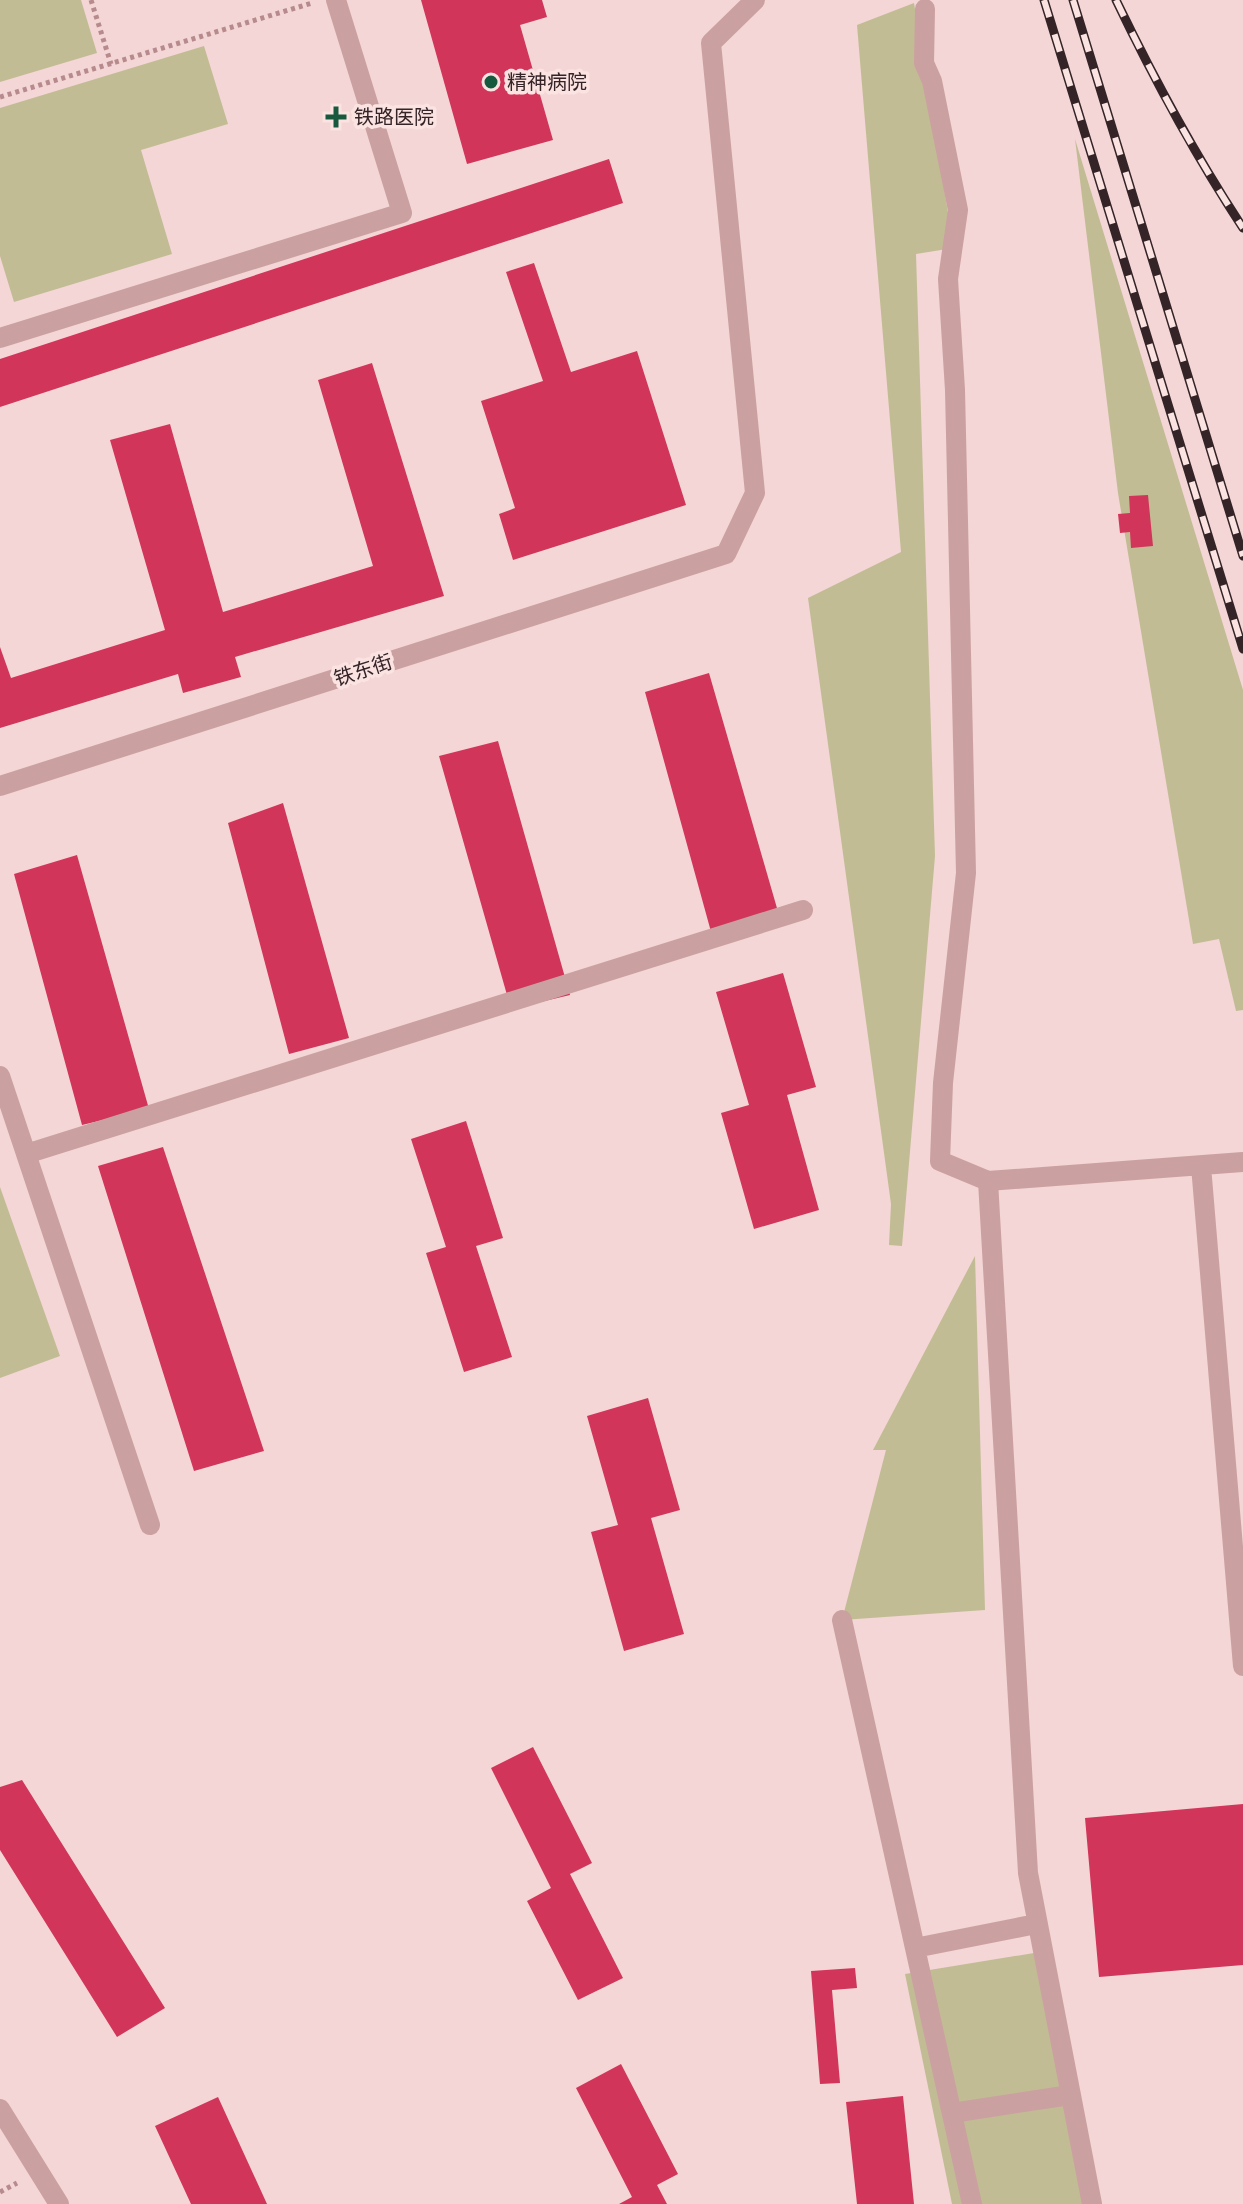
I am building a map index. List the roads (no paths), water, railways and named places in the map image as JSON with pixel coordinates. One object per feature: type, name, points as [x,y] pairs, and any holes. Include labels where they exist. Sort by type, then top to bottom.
[{"type":"street","points":[[0,338],[402,213],[336,0]]},
{"type":"street","name":"铁东街","points":[[0,786],[726,554],[755,493],[711,43],[755,0]]},
{"type":"street","points":[[925,9],[924,63],[932,81],[958,210],[948,279],[955,390],[966,873],[943,1083],[940,1161],[988,1181],[1243,1162]]},
{"type":"street","points":[[26,1154],[803,910]]},
{"type":"street","points":[[0,1076],[150,1525]]},
{"type":"street","points":[[1201,1166],[1233,1441],[1243,1666]]},
{"type":"street","points":[[988,1181],[1028,1873],[1092,2204]]},
{"type":"street","points":[[842,1620],[972,2204]]},
{"type":"street","points":[[915,1948],[1036,1924]]},
{"type":"street","points":[[952,2113],[1070,2095]]},
{"type":"street","points":[[0,2109],[59,2204]]},
{"type":"railway","points":[[1044,0],[1243,649]]},
{"type":"railway","points":[[1073,0],[1243,556]]},
{"type":"railway","points":[[1116,0],[1176,116],[1243,228]]},
{"type":"place","name":"精神病院","points":[[491,82]]},
{"type":"place","name":"铁路医院","points":[[336,117]]}]
